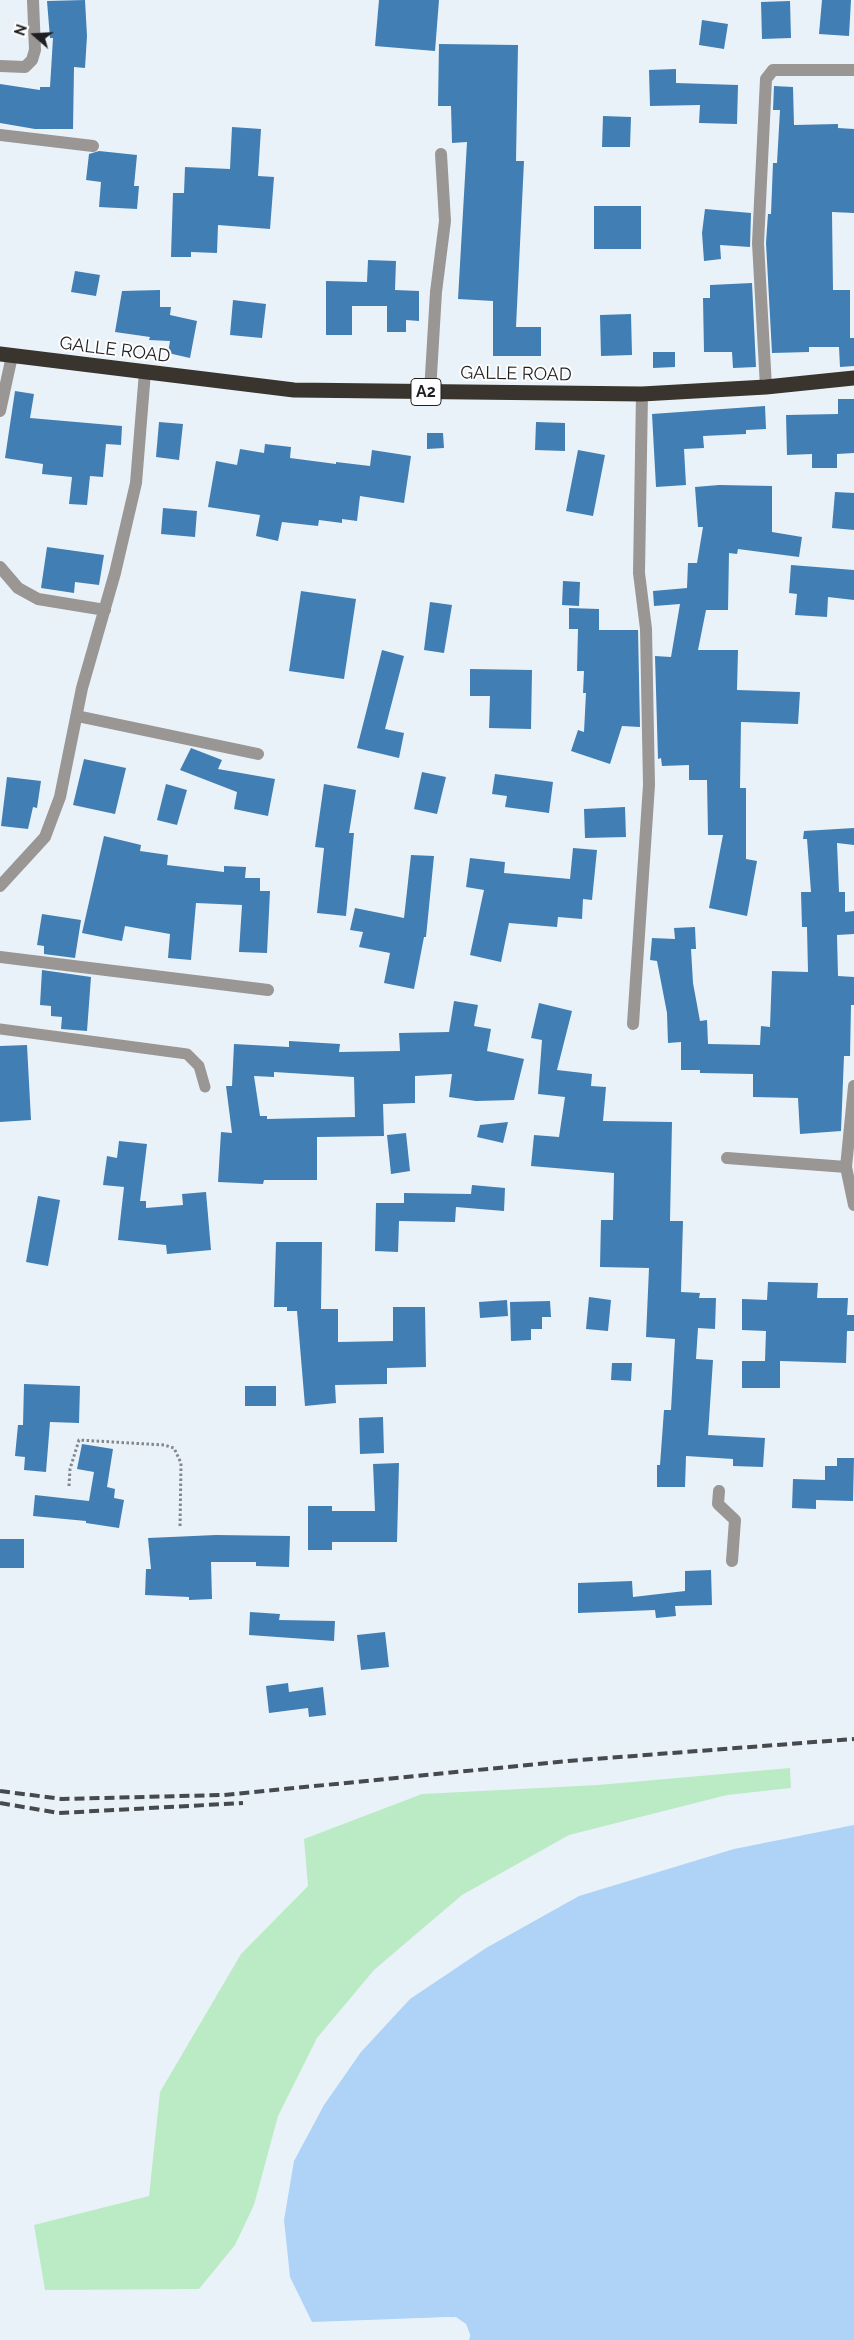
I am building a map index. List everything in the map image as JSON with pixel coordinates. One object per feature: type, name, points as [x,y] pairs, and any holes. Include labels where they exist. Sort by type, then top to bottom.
[{"type":"highway","name":"GALLE ROAD","points":[[6,355],[294,390],[642,394],[766,387],[854,378]]},
{"type":"street","points":[[0,66],[25,67],[32,60],[35,50],[33,0]]},
{"type":"street","points":[[766,387],[758,243],[766,79],[773,70],[854,70]]},
{"type":"street","points":[[0,135],[93,146]]},
{"type":"street","points":[[430,392],[436,292],[445,221],[441,154]]},
{"type":"street","points":[[0,411],[6,355]]},
{"type":"street","points":[[0,886],[45,837],[60,797],[82,688],[105,610],[136,483],[145,372]]},
{"type":"street","points":[[633,1024],[649,785],[646,629],[639,573],[642,394]]},
{"type":"street","points":[[0,567],[18,588],[38,599],[105,610]]},
{"type":"street","points":[[77,716],[258,754]]},
{"type":"street","points":[[0,957],[268,990]]},
{"type":"street","points":[[854,1086],[846,1167],[854,1205]]},
{"type":"street","points":[[727,1158],[846,1167]]},
{"type":"street","points":[[719,1491],[718,1504],[735,1520],[732,1561]]},
{"type":"lane","points":[[0,1029],[187,1054],[199,1066],[205,1087]]},
{"type":"path","points":[[69,1486],[70,1469],[79,1440],[164,1445],[174,1448],[181,1463],[180,1528]]},
{"type":"green space","points":[[790,1768],[791,1788],[727,1795],[569,1835],[462,1895],[374,1970],[317,2038],[278,2116],[254,2205],[235,2245],[199,2289],[45,2290],[34,2225],[149,2196],[160,2092],[241,1954],[308,1886],[304,1839],[422,1794],[598,1785]]},
{"type":"water","points":[[854,1825],[854,2340],[469,2340],[470,2335],[466,2324],[449,2317],[312,2322],[290,2277],[284,2220],[294,2161],[324,2105],[361,2052],[410,1999],[486,1948],[579,1896],[734,1849]]},
{"type":"pier","points":[[456,2317],[466,2324],[470,2335],[469,2340],[467,2340],[464,2325],[455,2320],[312,2325],[309,2323]]},
{"type":"building","points":[[85,0],[87,36],[85,68],[74,67],[73,129],[35,129],[0,123],[0,84],[40,90],[40,87],[50,87],[53,38],[50,38],[47,1]]},
{"type":"building","points":[[379,0],[439,0],[435,51],[375,46]]},
{"type":"building","points":[[822,0],[851,0],[849,36],[819,34]]},
{"type":"building","points":[[790,1],[791,38],[762,39],[761,2]]},
{"type":"building","points":[[702,20],[728,24],[724,49],[699,45]]},
{"type":"building","points":[[439,44],[518,45],[516,161],[524,161],[516,327],[541,327],[541,356],[493,356],[493,301],[458,299],[467,142],[452,143],[451,106],[438,106]]},
{"type":"building","points":[[676,69],[676,83],[738,85],[737,124],[699,123],[700,105],[650,106],[649,70]]},
{"type":"building","points":[[774,86],[793,87],[794,125],[838,124],[838,128],[854,129],[854,213],[832,212],[833,290],[850,290],[850,338],[854,338],[854,366],[840,367],[839,347],[809,347],[809,352],[772,353],[766,243],[768,214],[771,214],[773,163],[777,163],[780,110],[773,110]]},
{"type":"building","points":[[603,116],[631,117],[630,147],[602,147]]},
{"type":"building","points":[[232,127],[261,129],[258,176],[274,177],[270,229],[218,225],[217,253],[191,252],[191,257],[171,257],[173,193],[184,193],[185,167],[230,169]]},
{"type":"building","points":[[99,151],[137,155],[134,186],[139,186],[137,209],[99,207],[101,182],[86,180],[89,154]]},
{"type":"building","points":[[594,206],[641,206],[641,249],[594,249]]},
{"type":"building","points":[[705,209],[751,213],[750,247],[720,245],[721,259],[704,261],[702,233]]},
{"type":"building","points":[[368,260],[396,261],[395,290],[419,291],[419,321],[406,320],[406,332],[387,332],[387,306],[352,306],[352,335],[326,335],[326,281],[367,282]]},
{"type":"building","points":[[75,271],[100,275],[96,296],[71,292]]},
{"type":"building","points":[[752,283],[756,367],[733,368],[732,352],[704,352],[703,298],[710,298],[710,285]]},
{"type":"building","points":[[160,290],[160,307],[171,307],[170,315],[197,321],[190,358],[168,353],[170,341],[149,340],[150,337],[115,332],[122,291]]},
{"type":"building","points":[[233,300],[266,304],[262,338],[230,335]]},
{"type":"building","points":[[631,314],[632,355],[601,356],[600,315]]},
{"type":"building","points":[[653,352],[675,352],[675,367],[653,368]]},
{"type":"building","points":[[15,391],[34,394],[30,418],[122,426],[121,445],[106,444],[103,477],[90,476],[87,505],[69,504],[72,477],[42,474],[43,464],[5,458]]},
{"type":"building","points":[[838,399],[854,399],[854,453],[837,454],[837,468],[812,468],[812,454],[787,455],[786,415],[838,414]]},
{"type":"building","points":[[765,406],[766,429],[746,430],[746,434],[703,436],[704,448],[684,449],[686,485],[656,487],[652,414]]},
{"type":"building","points":[[159,422],[183,424],[179,460],[156,457]]},
{"type":"building","points":[[536,422],[565,423],[565,451],[535,450]]},
{"type":"building","points":[[427,433],[443,433],[444,448],[427,449]]},
{"type":"building","points":[[265,444],[291,447],[290,458],[336,464],[336,462],[370,466],[372,450],[411,456],[404,503],[360,496],[357,521],[342,519],[342,523],[319,520],[318,526],[282,522],[278,541],[256,536],[260,515],[208,507],[216,461],[237,465],[240,449],[264,453]]},
{"type":"building","points":[[578,450],[605,455],[593,516],[566,511]]},
{"type":"building","points":[[719,485],[772,486],[772,532],[802,537],[799,557],[738,549],[737,554],[729,553],[728,610],[706,610],[698,650],[738,650],[737,690],[800,692],[798,724],[741,722],[740,788],[746,788],[746,859],[757,861],[747,916],[709,908],[723,835],[708,835],[707,780],[689,780],[689,765],[662,766],[661,758],[658,759],[655,656],[671,657],[680,604],[654,606],[653,591],[687,588],[688,563],[697,563],[703,527],[698,527],[695,487]]},
{"type":"building","points":[[835,492],[854,493],[854,530],[832,528]]},
{"type":"building","points":[[163,508],[197,511],[195,537],[161,534]]},
{"type":"building","points":[[47,547],[104,555],[99,585],[75,582],[74,593],[41,588]]},
{"type":"building","points":[[791,565],[854,570],[854,600],[828,597],[827,617],[795,615],[797,594],[789,593]]},
{"type":"building","points":[[563,581],[580,582],[579,606],[562,605]]},
{"type":"building","points":[[301,591],[356,599],[344,679],[289,671]]},
{"type":"building","points":[[430,602],[452,605],[444,653],[424,650]]},
{"type":"building","points":[[569,608],[599,609],[599,630],[638,630],[640,727],[622,726],[610,764],[571,751],[578,730],[584,732],[586,693],[583,693],[584,671],[577,671],[578,629],[569,629]]},
{"type":"building","points":[[382,650],[404,656],[385,729],[404,733],[399,758],[357,748]]},
{"type":"building","points":[[470,669],[532,670],[531,729],[489,728],[490,696],[470,696]]},
{"type":"building","points":[[191,748],[222,760],[218,769],[275,779],[268,816],[234,809],[237,792],[180,770]]},
{"type":"building","points":[[84,759],[126,768],[115,814],[73,805]]},
{"type":"building","points":[[422,772],[446,777],[437,814],[414,809]]},
{"type":"building","points":[[495,774],[553,782],[549,813],[505,807],[507,796],[492,794]]},
{"type":"building","points":[[7,777],[41,781],[37,808],[33,807],[28,829],[1,826]]},
{"type":"building","points":[[166,784],[187,790],[177,825],[157,820]]},
{"type":"building","points":[[324,784],[356,790],[349,833],[354,833],[346,916],[317,913],[324,848],[315,847]]},
{"type":"building","points":[[625,807],[626,837],[585,838],[584,809]]},
{"type":"building","points":[[854,828],[854,845],[837,843],[839,892],[845,892],[845,912],[854,911],[854,934],[837,935],[838,976],[854,977],[854,1005],[851,1005],[850,1056],[844,1056],[841,1131],[800,1134],[798,1098],[753,1097],[753,1074],[700,1073],[700,1070],[681,1070],[681,1042],[668,1043],[667,1013],[657,961],[650,960],[652,938],[675,939],[674,928],[695,927],[696,949],[691,949],[693,983],[700,1021],[707,1020],[708,1044],[760,1045],[761,1026],[770,1027],[772,971],[808,972],[807,927],[802,927],[801,892],[811,892],[807,839],[803,839],[804,831]]},
{"type":"building","points":[[104,836],[141,845],[140,851],[168,855],[167,865],[224,872],[224,866],[246,867],[245,878],[260,878],[260,891],[270,891],[267,953],[239,952],[242,905],[196,903],[191,960],[168,958],[170,934],[125,926],[122,941],[82,933]]},
{"type":"building","points":[[573,848],[597,850],[592,900],[583,899],[582,919],[558,917],[557,927],[509,923],[501,962],[470,955],[484,890],[466,887],[470,858],[505,862],[504,873],[570,879]]},
{"type":"building","points":[[411,855],[434,856],[426,937],[424,937],[414,989],[384,983],[390,953],[359,947],[363,932],[350,930],[355,908],[404,918]]},
{"type":"building","points":[[42,914],[81,920],[75,958],[44,954],[44,946],[37,945]]},
{"type":"building","points":[[42,970],[91,977],[87,1031],[61,1029],[62,1017],[51,1016],[51,1006],[40,1005]]},
{"type":"building","points":[[454,1001],[478,1005],[474,1026],[491,1029],[487,1051],[524,1059],[514,1100],[476,1101],[449,1097],[452,1074],[415,1076],[415,1103],[383,1104],[384,1136],[317,1137],[317,1180],[264,1180],[263,1184],[218,1182],[221,1132],[232,1133],[226,1086],[232,1086],[234,1044],[289,1047],[289,1041],[340,1044],[339,1052],[400,1051],[399,1033],[449,1032]],"holes":[[[274,1072],[354,1077],[355,1117],[267,1119],[267,1116],[260,1116],[254,1076],[274,1077]]]},
{"type":"building","points":[[539,1003],[572,1011],[557,1070],[592,1074],[591,1086],[606,1087],[603,1121],[672,1122],[670,1221],[683,1221],[681,1292],[700,1293],[699,1298],[716,1298],[715,1329],[698,1328],[696,1359],[713,1360],[708,1435],[765,1438],[763,1467],[733,1466],[733,1459],[686,1456],[685,1487],[657,1487],[657,1465],[660,1465],[664,1410],[671,1410],[675,1339],[646,1337],[649,1268],[600,1267],[601,1220],[613,1220],[614,1173],[531,1166],[534,1135],[559,1137],[565,1097],[538,1094],[542,1040],[531,1038]]},
{"type":"building","points":[[27,1045],[31,1120],[0,1122],[0,1046]]},
{"type":"building","points":[[508,1122],[503,1143],[477,1137],[480,1125]]},
{"type":"building","points":[[406,1133],[410,1171],[391,1174],[387,1135]]},
{"type":"building","points":[[119,1141],[147,1144],[140,1201],[146,1201],[146,1208],[183,1205],[182,1194],[206,1192],[211,1250],[167,1254],[166,1245],[118,1240],[124,1187],[103,1185],[107,1156],[117,1158]]},
{"type":"building","points":[[472,1185],[505,1188],[504,1211],[456,1207],[455,1222],[399,1221],[398,1252],[375,1251],[376,1203],[404,1203],[404,1193],[471,1194]]},
{"type":"building","points":[[38,1196],[60,1200],[48,1266],[26,1262]]},
{"type":"building","points":[[276,1242],[322,1242],[321,1309],[338,1309],[338,1342],[393,1341],[393,1307],[425,1307],[426,1367],[387,1368],[387,1384],[335,1385],[336,1403],[305,1406],[297,1311],[287,1311],[287,1307],[274,1307]]},
{"type":"building","points":[[768,1282],[818,1283],[817,1298],[848,1298],[847,1315],[854,1315],[854,1331],[847,1331],[846,1363],[780,1361],[780,1388],[742,1388],[742,1361],[765,1361],[766,1331],[742,1330],[742,1299],[767,1300]]},
{"type":"building","points":[[589,1297],[611,1300],[608,1331],[586,1329]]},
{"type":"building","points":[[507,1300],[508,1316],[480,1318],[479,1302]]},
{"type":"building","points":[[550,1301],[551,1317],[542,1317],[542,1329],[531,1329],[531,1340],[511,1341],[510,1302]]},
{"type":"building","points":[[612,1363],[632,1363],[631,1381],[611,1380]]},
{"type":"building","points":[[24,1384],[80,1386],[79,1423],[50,1422],[46,1472],[24,1470],[25,1457],[15,1456],[18,1425],[23,1425]]},
{"type":"building","points":[[245,1386],[276,1386],[276,1406],[245,1406]]},
{"type":"building","points":[[383,1417],[384,1453],[360,1454],[359,1418]]},
{"type":"building","points":[[82,1444],[113,1449],[107,1487],[115,1489],[114,1498],[124,1500],[119,1528],[86,1523],[86,1521],[33,1516],[35,1495],[89,1501],[94,1472],[77,1469]]},
{"type":"building","points":[[837,1458],[854,1458],[853,1501],[816,1500],[816,1509],[792,1508],[793,1479],[825,1480],[825,1466],[837,1466]]},
{"type":"building","points":[[399,1463],[397,1542],[332,1542],[332,1550],[308,1550],[308,1506],[332,1506],[332,1511],[375,1511],[373,1464]]},
{"type":"building","points":[[216,1535],[290,1536],[289,1567],[256,1566],[256,1562],[211,1562],[212,1599],[189,1600],[189,1597],[145,1595],[146,1569],[151,1569],[148,1538]]},
{"type":"building","points":[[0,1539],[24,1539],[24,1568],[0,1568]]},
{"type":"building","points":[[711,1570],[712,1605],[675,1606],[676,1616],[656,1618],[655,1610],[578,1613],[578,1583],[632,1581],[633,1597],[685,1591],[685,1571]]},
{"type":"building","points":[[250,1612],[280,1614],[279,1620],[335,1621],[334,1641],[249,1635]]},
{"type":"building","points":[[385,1632],[389,1667],[361,1670],[357,1635]]},
{"type":"building","points":[[288,1683],[289,1692],[323,1687],[326,1715],[309,1717],[308,1708],[269,1713],[266,1686]]},
{"type":"railway","points":[[0,1791],[62,1799],[224,1795],[568,1761],[854,1739]]},
{"type":"railway","points":[[0,1803],[59,1813],[243,1803]]}]
